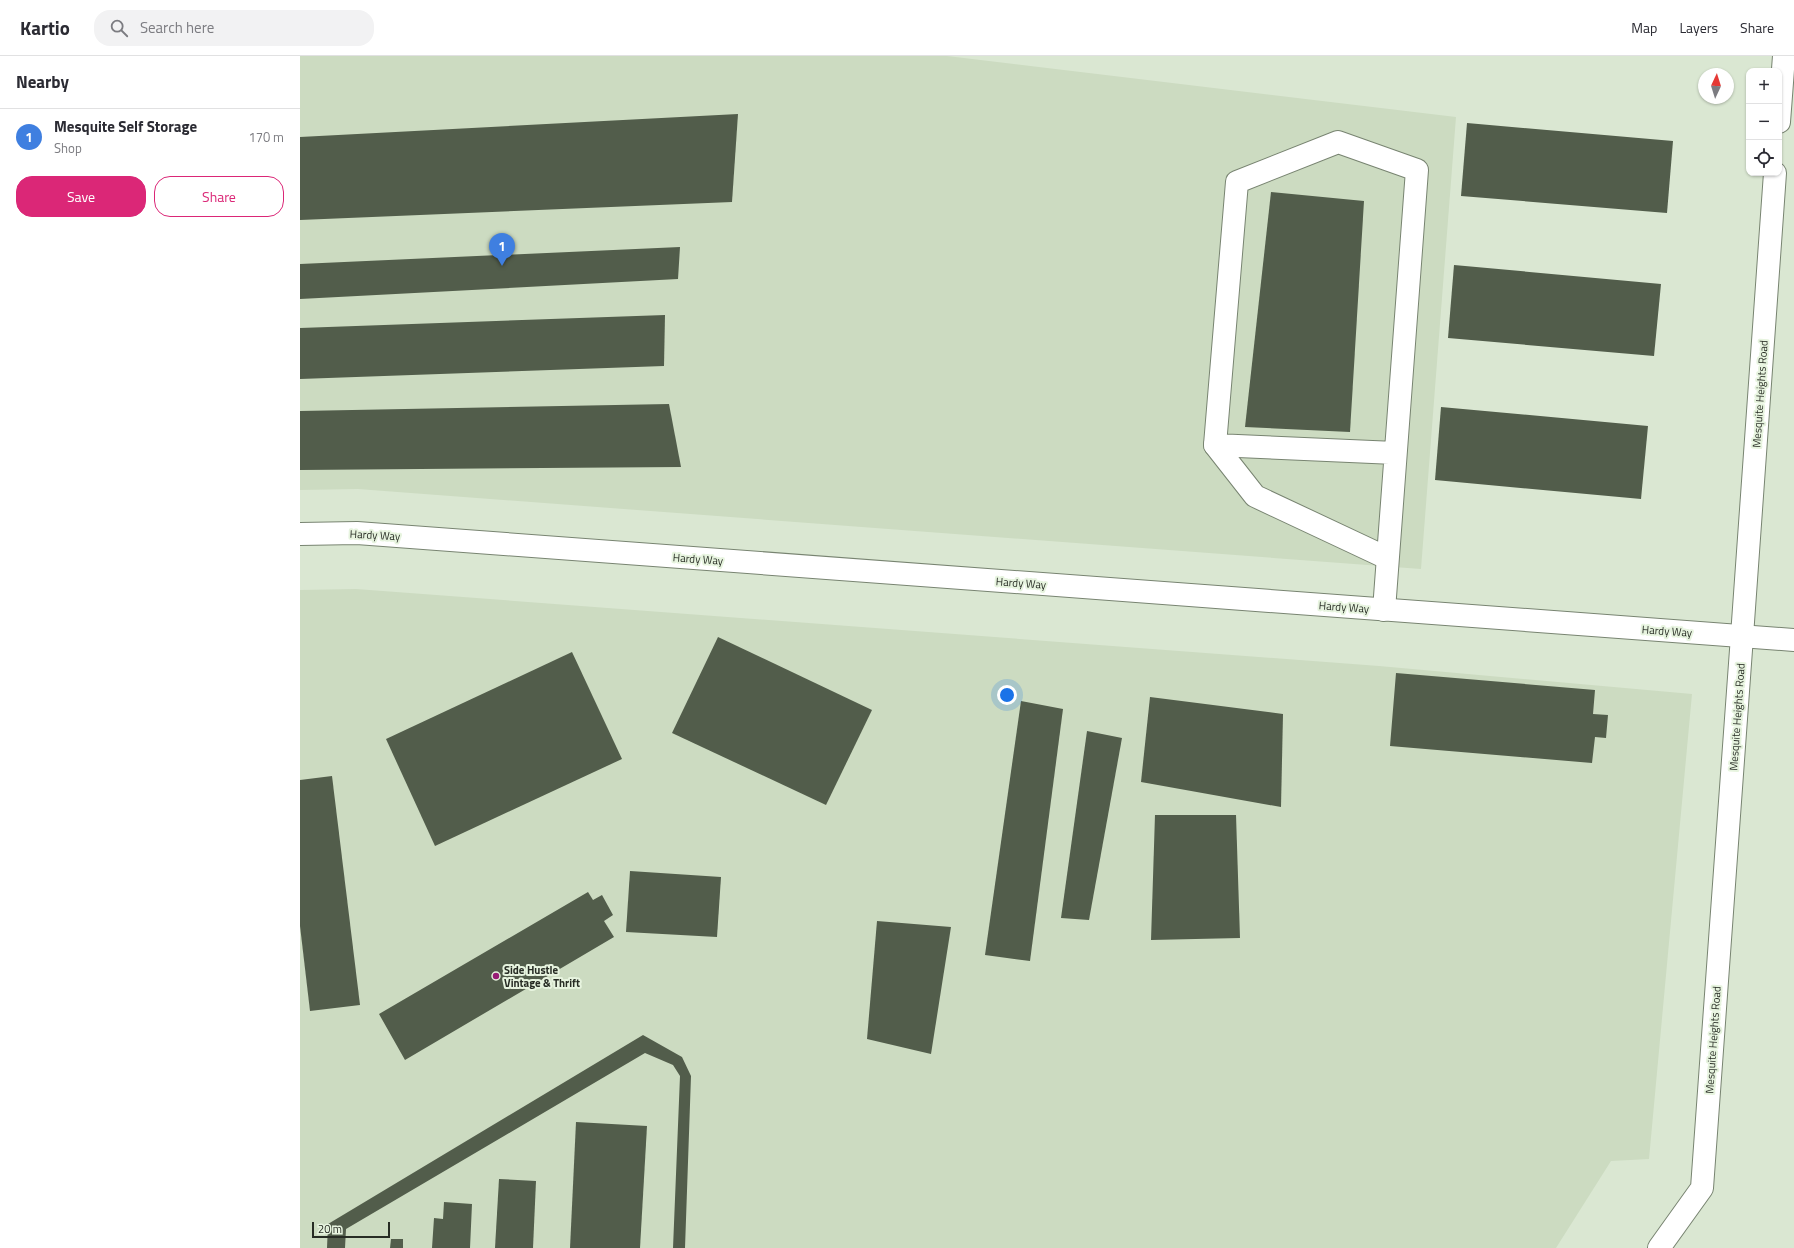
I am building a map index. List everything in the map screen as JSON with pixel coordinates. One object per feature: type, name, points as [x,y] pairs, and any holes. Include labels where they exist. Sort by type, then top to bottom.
[{"type":"main road","points":[[1780,104],[1784,56]]},
{"type":"main road","points":[[1384,610],[1417,170],[1338,142],[1237,182],[1215,445],[1255,496],[1387,558]]},
{"type":"main road","name":"Mesquite Heights Road","points":[[1659,1248],[1702,1188],[1775,176]]},
{"type":"main road","points":[[1215,445],[1395,453]]},
{"type":"main road","name":"Hardy Way","points":[[300,534],[357,533],[1794,640]]},
{"type":"shaded area","points":[[300,56],[947,56],[1456,117],[1421,569],[358,489],[300,490]]},
{"type":"shaded area","points":[[356,589],[1379,666],[1692,694],[1649,1159],[1611,1161],[1556,1248],[300,1248],[300,590]]},
{"type":"building","points":[[738,114],[732,202],[300,220],[300,137]]},
{"type":"building","points":[[1467,123],[1673,141],[1667,213],[1461,196]]},
{"type":"building","points":[[1271,192],[1364,201],[1350,432],[1245,427]]},
{"type":"building","points":[[680,247],[678,279],[300,299],[300,264]]},
{"type":"building","points":[[1454,265],[1661,284],[1654,356],[1448,338]]},
{"type":"building","points":[[665,315],[664,366],[300,379],[300,328]]},
{"type":"building","points":[[669,404],[681,467],[300,470],[300,411]]},
{"type":"building","points":[[1441,407],[1648,426],[1641,499],[1435,480]]},
{"type":"building","points":[[718,637],[872,710],[826,805],[672,733]]},
{"type":"building","points":[[572,652],[622,759],[435,846],[386,739]]},
{"type":"building","points":[[1396,673],[1595,690],[1593,714],[1608,715],[1606,738],[1595,737],[1592,763],[1390,746]]},
{"type":"building","points":[[1150,697],[1283,714],[1281,807],[1141,782]]},
{"type":"building","points":[[1021,701],[1063,709],[1030,961],[985,955]]},
{"type":"building","points":[[1087,731],[1122,738],[1089,920],[1061,918]]},
{"type":"building","points":[[332,776],[360,1005],[310,1011],[300,926],[300,780]]},
{"type":"building","points":[[1155,815],[1236,815],[1240,938],[1151,940]]},
{"type":"building","points":[[630,871],[721,877],[717,937],[626,932]]},
{"type":"building","name":"Side Hustle Vintage & Thrift","points":[[588,892],[593,900],[602,895],[613,915],[604,921],[614,937],[405,1060],[379,1014]]},
{"type":"building","points":[[877,921],[951,927],[931,1054],[867,1039]]},
{"type":"building","points":[[643,1035],[682,1057],[691,1076],[685,1248],[673,1248],[680,1076],[673,1065],[645,1053],[346,1229],[345,1248],[327,1248],[328,1224]]},
{"type":"building","points":[[576,1122],[647,1126],[640,1248],[570,1248]]},
{"type":"building","points":[[499,1179],[536,1181],[533,1248],[495,1248]]},
{"type":"building","points":[[444,1202],[472,1204],[470,1248],[432,1248],[434,1218],[443,1219]]},
{"type":"building","points":[[391,1239],[403,1239],[403,1248],[390,1248]]},
{"type":"place","name":"Mesquite Self Storage","points":[[502,266]]},
{"type":"place","name":"Side Hustle Vintage & Thrift","points":[[496,976]]}]
